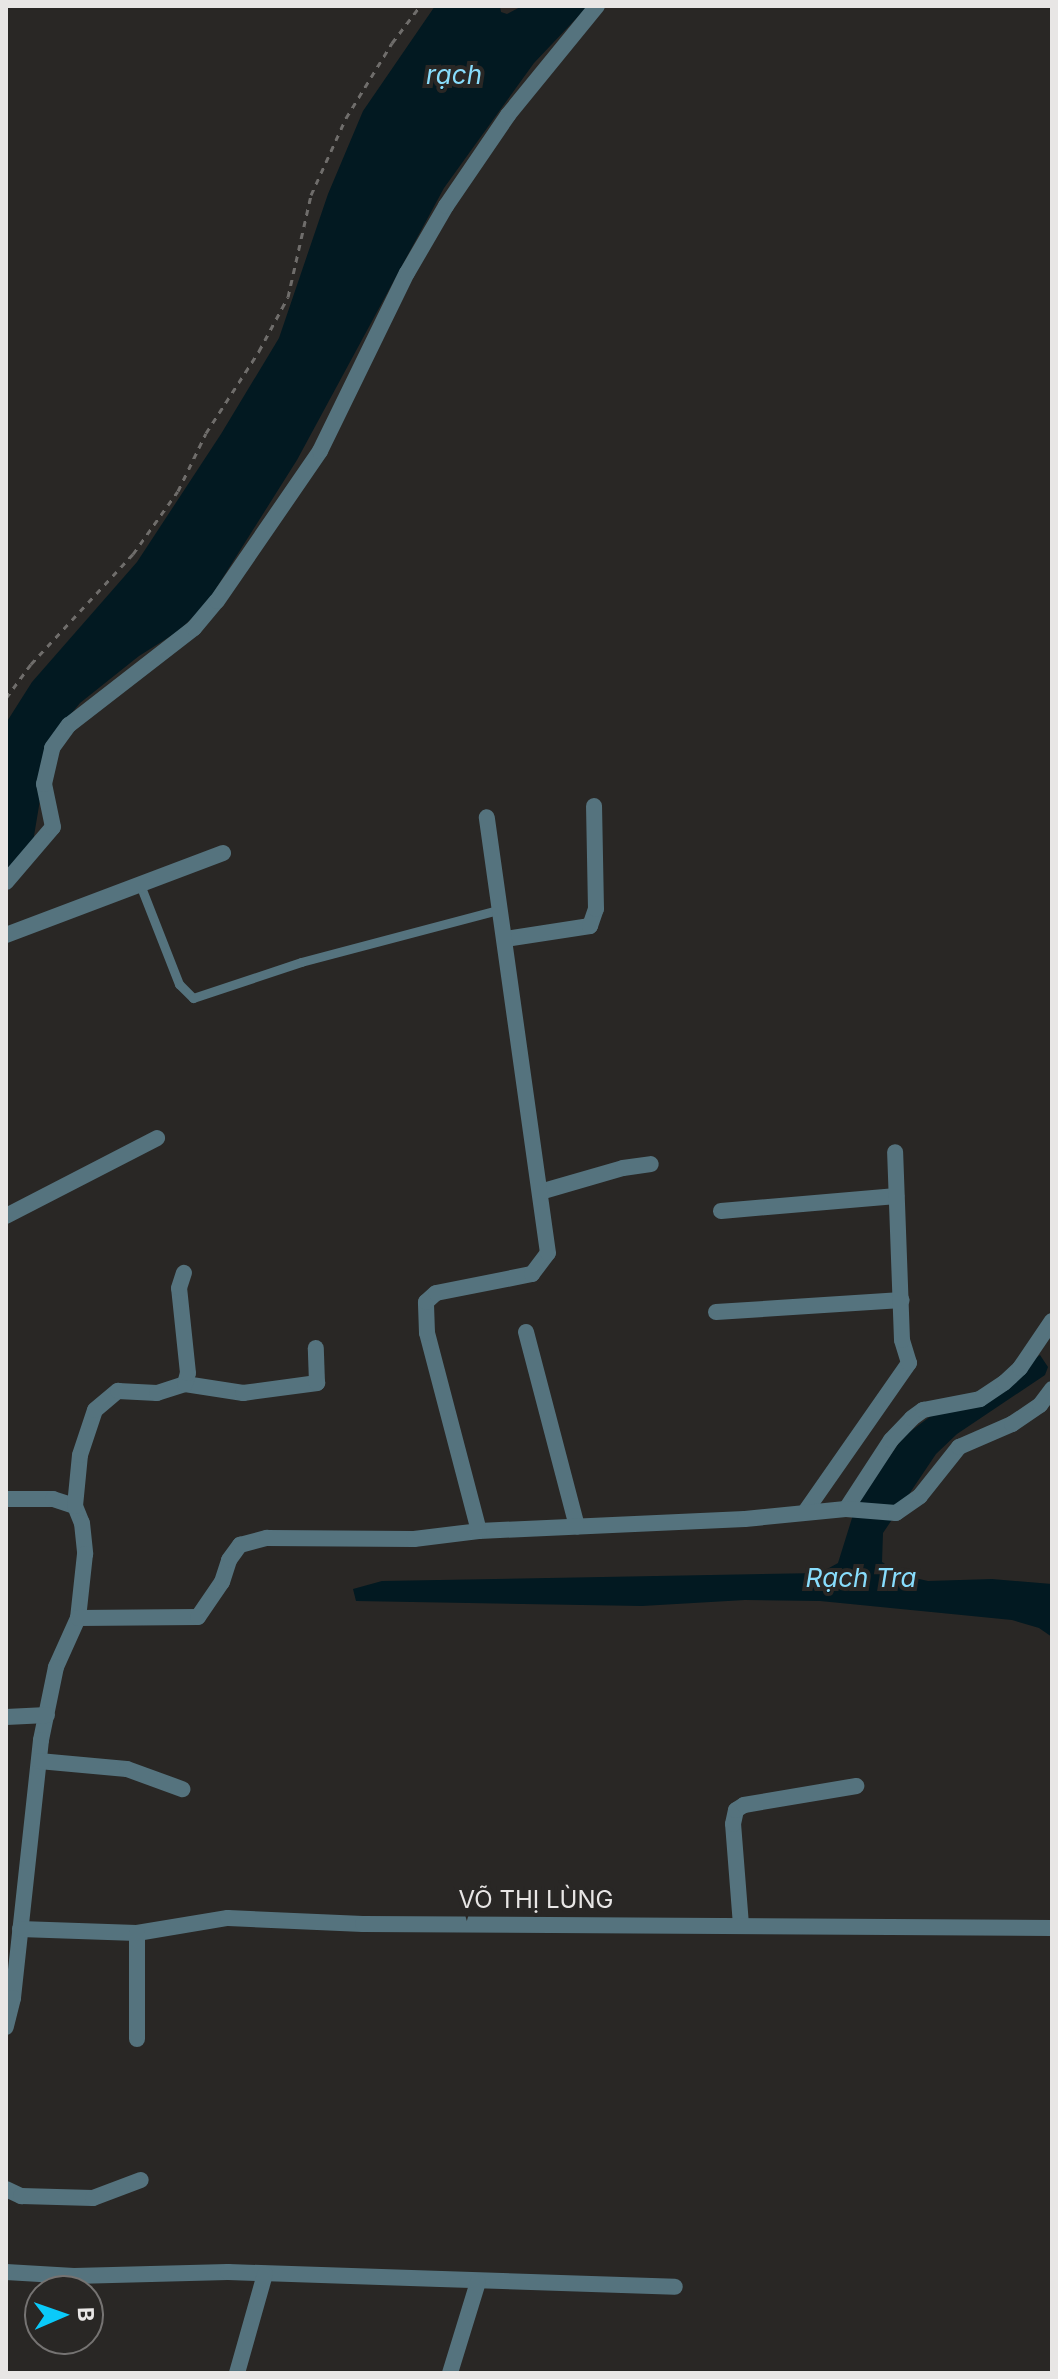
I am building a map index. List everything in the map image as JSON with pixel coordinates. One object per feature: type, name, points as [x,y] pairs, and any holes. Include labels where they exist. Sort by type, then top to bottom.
[{"type":"street","points":[[6,882],[49,836],[53,827],[44,784],[52,748],[69,725],[91,706],[194,628],[223,592],[320,451],[407,273],[446,206],[508,115],[597,6]]},
{"type":"street","points":[[505,939],[590,926],[596,909],[594,806]]},
{"type":"street","points":[[479,1531],[424,1312],[426,1302],[436,1293],[532,1274],[548,1253],[487,817]]},
{"type":"street","points":[[6,935],[139,882],[223,853]]},
{"type":"street","points":[[6,1216],[157,1138]]},
{"type":"street","points":[[805,1512],[907,1371],[909,1363],[902,1340],[895,1152]]},
{"type":"street","points":[[540,1192],[623,1168],[651,1164]]},
{"type":"street","points":[[721,1211],[896,1196]]},
{"type":"street","points":[[184,1273],[179,1288],[188,1373],[185,1384]]},
{"type":"street","points":[[716,1312],[902,1300]]},
{"type":"street","points":[[849,1509],[891,1440],[912,1418],[923,1410],[980,1399],[1004,1383],[1020,1368],[1052,1321]]},
{"type":"street","points":[[526,1332],[577,1526]]},
{"type":"street","points":[[6,2027],[13,1998],[13,1928],[47,1715],[56,1667],[78,1618],[85,1554],[82,1523],[75,1506],[80,1455],[95,1410],[118,1391],[157,1393],[185,1384],[243,1393],[317,1383],[316,1348]]},
{"type":"street","points":[[78,1618],[198,1617],[222,1582],[229,1560],[240,1545],[267,1538],[414,1539],[479,1531],[745,1519],[849,1509],[896,1513],[920,1496],[959,1447],[1012,1424],[1040,1405],[1052,1389]]},
{"type":"street","points":[[6,1499],[53,1499],[75,1506]]},
{"type":"street","points":[[6,1717],[47,1715]]},
{"type":"street","points":[[39,1761],[127,1769],[182,1789]]},
{"type":"street","points":[[741,1925],[733,1824],[736,1810],[744,1805],[856,1786]]},
{"type":"street","name":"VÕ THỊ LÙNG","points":[[13,1928],[137,1933],[228,1918],[363,1924],[1052,1928]]},
{"type":"street","points":[[137,1933],[137,2039]]},
{"type":"street","points":[[6,2189],[21,2196],[93,2198],[141,2180]]},
{"type":"street","points":[[104,2282],[265,2274],[675,2287]]},
{"type":"street","points":[[237,2373],[265,2274]]},
{"type":"street","points":[[450,2373],[478,2282]]},
{"type":"lane","points":[[139,882],[179,984],[193,998],[301,962],[501,909]]},
{"type":"path","points":[[6,698],[31,664],[133,554],[178,491],[206,433],[259,351],[288,297],[311,195],[346,118],[392,43],[420,6]]},
{"type":"water","name":"rạch","points":[[435,6],[500,6],[501,12],[507,14],[522,6],[588,6],[534,63],[444,188],[297,460],[205,606],[177,632],[139,656],[80,703],[50,740],[32,848],[6,871],[6,723],[32,682],[137,562],[221,434],[279,338],[328,194],[363,111]]},
{"type":"water","name":"Rạch Tra","points":[[1040,1355],[1048,1367],[1045,1375],[957,1434],[936,1454],[883,1533],[882,1562],[902,1575],[928,1581],[992,1579],[1052,1584],[1052,1637],[1039,1628],[1012,1620],[820,1601],[745,1600],[642,1606],[356,1601],[353,1589],[382,1581],[820,1573],[838,1563],[857,1502],[904,1436],[935,1413],[958,1410]]}]
